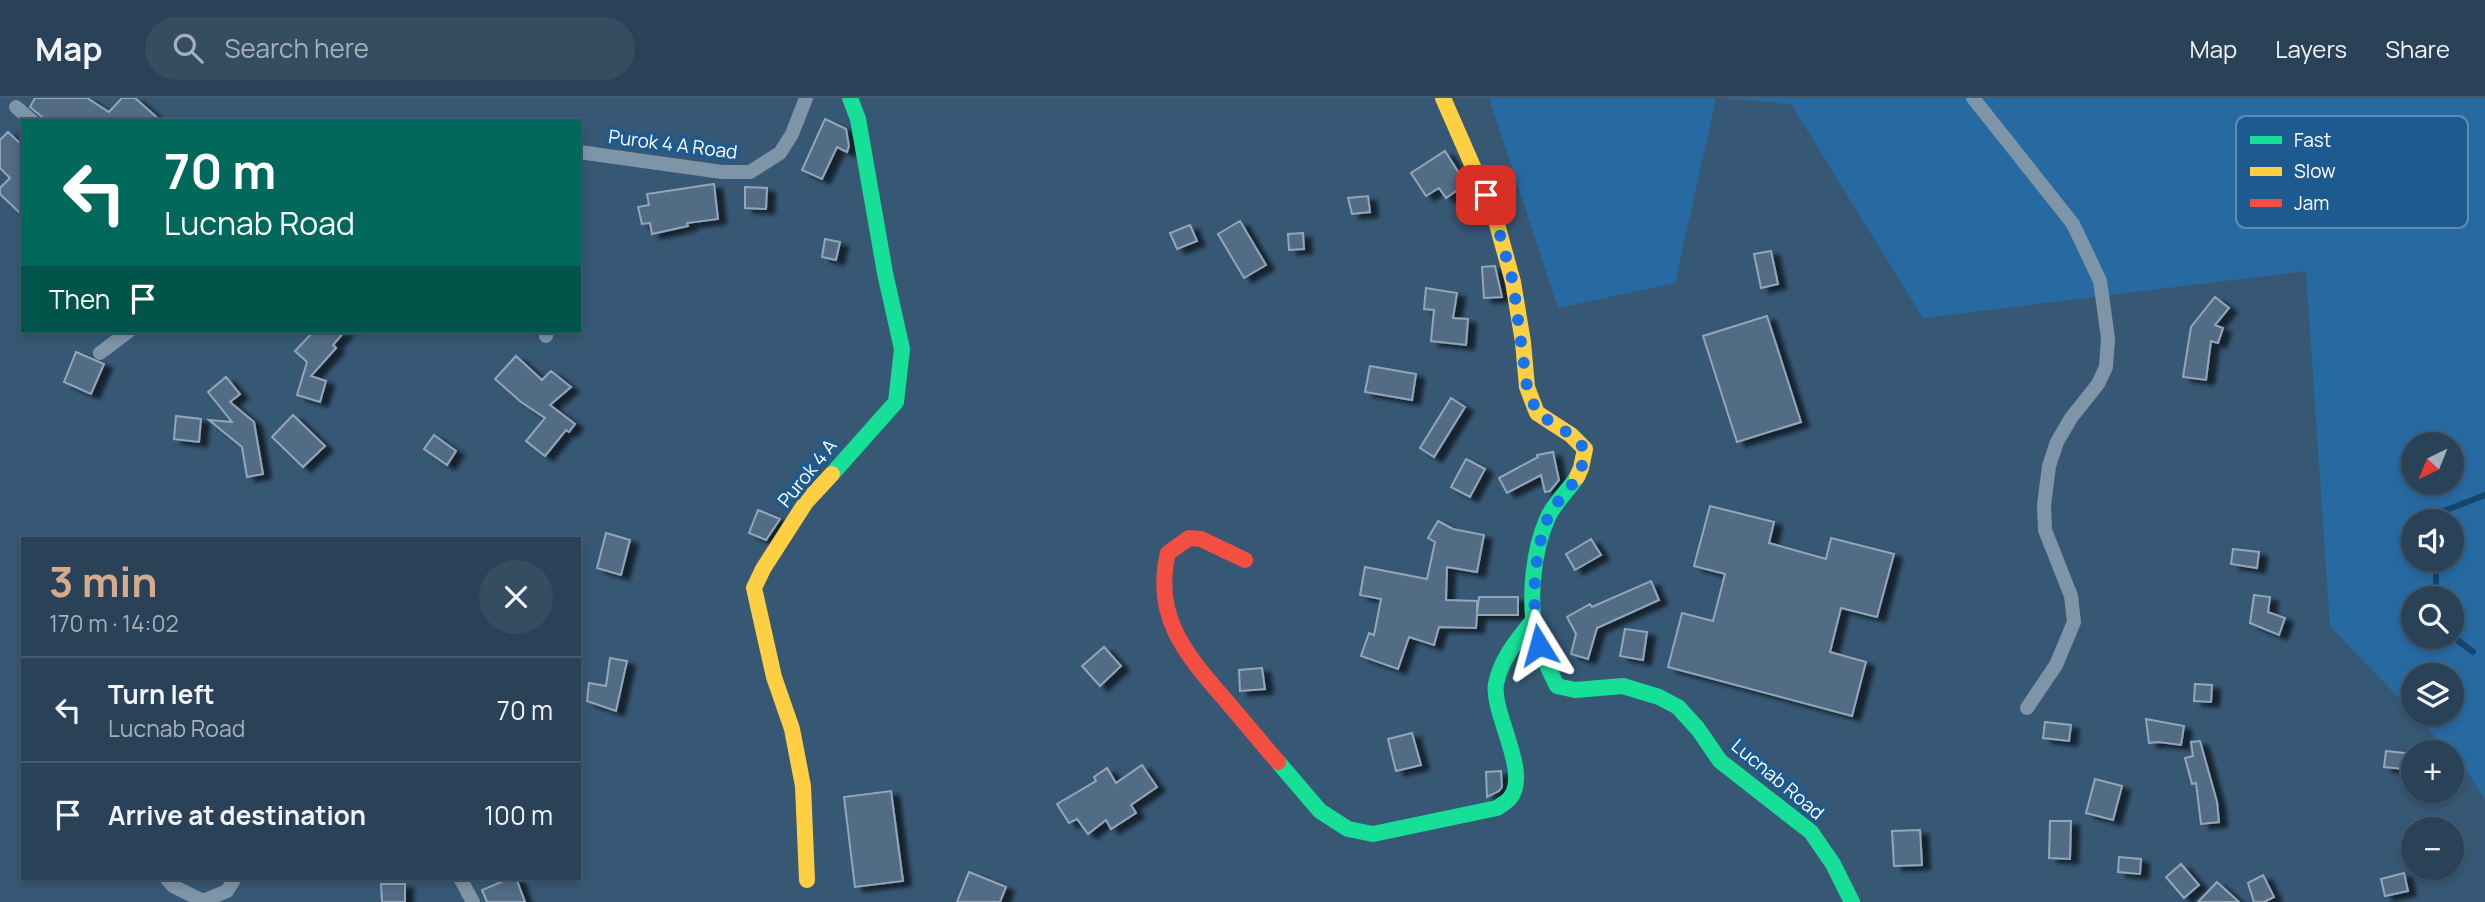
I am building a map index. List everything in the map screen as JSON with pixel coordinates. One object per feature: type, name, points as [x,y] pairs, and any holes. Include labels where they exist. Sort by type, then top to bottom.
[{"type":"street","name":"Purok 4 A Road","points":[[581,152],[722,172],[750,172],[779,153],[792,134],[806,98]]},
{"type":"street","name":"Purok 4 A","points":[[807,880],[803,786],[792,729],[774,677],[754,588],[763,569],[806,502],[896,402],[902,349],[885,273],[858,119],[850,98]]},
{"type":"street","name":"Lucnab Road","points":[[1443,98],[1495,217],[1513,282],[1527,387],[1537,413],[1571,435],[1585,449],[1584,467],[1551,510],[1541,536],[1534,619],[1546,666],[1557,686],[1575,690],[1623,686],[1659,697],[1678,707],[1699,729],[1720,761],[1811,832],[1833,864],[1852,902]]},
{"type":"street","points":[[1973,98],[2073,224],[2100,281],[2108,338],[2106,367],[2098,384],[2071,418],[2057,442],[2049,466],[2044,505],[2045,530],[2071,596],[2074,622],[2056,665],[2027,708]]},
{"type":"street","points":[[16,107],[30,119]]},
{"type":"street","points":[[100,353],[126,333]]},
{"type":"street","points":[[1245,560],[1201,539],[1189,538],[1168,553],[1163,574],[1165,597],[1173,629],[1191,660],[1320,811],[1348,830],[1373,834],[1497,808],[1509,800],[1515,790],[1513,752],[1496,700],[1496,684],[1507,653],[1534,619]]},
{"type":"street","points":[[168,880],[173,886],[203,901],[227,891],[233,880]]},
{"type":"street","points":[[461,880],[473,902]]},
{"type":"shaded area","points":[[1489,98],[1716,98],[1675,283],[1558,308]]},
{"type":"shaded area","points":[[1718,98],[2485,98],[2485,800],[2464,767],[2464,740],[2439,740],[2425,726],[2464,726],[2464,663],[2401,663],[2401,700],[2330,626],[2306,271],[1923,318],[1791,104]]},
{"type":"building","points":[[35,98],[87,98],[109,112],[122,98],[135,98],[159,119],[45,119],[30,107]]},
{"type":"building","points":[[825,119],[846,129],[849,146],[847,152],[837,147],[822,179],[802,170]]},
{"type":"building","points":[[8,132],[21,144],[21,214],[0,194],[0,188],[10,178],[0,168],[0,140]]},
{"type":"building","points":[[1445,151],[1466,184],[1446,198],[1439,188],[1426,196],[1411,173]]},
{"type":"building","points":[[714,184],[718,219],[687,223],[688,226],[652,234],[650,223],[642,224],[638,207],[649,205],[647,194]]},
{"type":"building","points":[[745,187],[767,188],[766,209],[745,208]]},
{"type":"building","points":[[1368,196],[1370,212],[1352,214],[1348,198]]},
{"type":"building","points":[[1240,221],[1266,265],[1244,278],[1218,234]]},
{"type":"building","points":[[1190,225],[1197,241],[1177,249],[1170,233]]},
{"type":"building","points":[[1303,233],[1304,249],[1289,250],[1288,234]]},
{"type":"building","points":[[825,239],[840,242],[836,260],[822,257]]},
{"type":"building","points":[[1771,251],[1778,284],[1761,288],[1754,254]]},
{"type":"building","points":[[1495,266],[1502,297],[1484,298],[1482,267]]},
{"type":"building","points":[[1426,288],[1457,293],[1453,318],[1468,319],[1466,345],[1431,341],[1434,310],[1424,309]]},
{"type":"building","points":[[2215,297],[2229,308],[2215,325],[2223,328],[2218,343],[2211,341],[2206,380],[2183,377],[2191,327]]},
{"type":"building","points":[[1767,316],[1801,422],[1737,442],[1703,336]]},
{"type":"building","points":[[312,333],[343,333],[333,345],[336,348],[311,376],[326,381],[320,402],[297,395],[307,362],[295,351]]},
{"type":"building","points":[[76,352],[104,364],[91,394],[64,382]]},
{"type":"building","points":[[516,356],[542,380],[551,371],[571,387],[550,405],[575,424],[569,432],[566,430],[545,456],[526,441],[545,418],[521,402],[495,379]]},
{"type":"building","points":[[1370,366],[1416,374],[1412,400],[1365,392]]},
{"type":"building","points":[[226,377],[240,394],[230,402],[254,422],[263,474],[247,477],[242,447],[209,420],[232,422],[208,392]]},
{"type":"building","points":[[1451,398],[1465,407],[1434,457],[1420,448]]},
{"type":"building","points":[[293,415],[325,446],[303,467],[272,437]]},
{"type":"building","points":[[176,416],[201,419],[199,442],[174,439]]},
{"type":"building","points":[[434,435],[456,451],[447,465],[424,449]]},
{"type":"building","points":[[1553,452],[1559,480],[1550,491],[1545,492],[1541,475],[1507,493],[1499,478],[1538,457],[1537,455]]},
{"type":"building","points":[[1466,459],[1485,469],[1470,497],[1451,487]]},
{"type":"building","points":[[1710,506],[1774,522],[1769,543],[1826,559],[1831,538],[1894,554],[1877,617],[1841,608],[1830,652],[1866,662],[1852,716],[1668,667],[1682,613],[1713,621],[1725,574],[1694,566]]},
{"type":"building","points":[[758,510],[780,519],[766,540],[749,533]]},
{"type":"building","points":[[1438,521],[1453,529],[1484,535],[1477,572],[1447,567],[1446,600],[1477,601],[1477,614],[1479,597],[1518,597],[1518,615],[1477,615],[1476,628],[1439,627],[1434,645],[1409,637],[1398,669],[1361,656],[1369,633],[1374,635],[1381,599],[1360,595],[1365,567],[1427,579],[1435,542],[1428,538]]},
{"type":"building","points":[[606,533],[630,540],[621,575],[597,568]]},
{"type":"building","points":[[1591,539],[1601,555],[1575,570],[1566,554]]},
{"type":"building","points":[[2233,549],[2259,552],[2257,568],[2231,564]]},
{"type":"building","points":[[1651,581],[1659,600],[1597,628],[1588,659],[1571,654],[1576,634],[1567,617],[1590,604],[1592,607]]},
{"type":"building","points":[[2254,595],[2270,597],[2268,612],[2285,618],[2279,635],[2250,623]]},
{"type":"building","points":[[1625,629],[1647,632],[1643,660],[1620,656]]},
{"type":"building","points":[[1104,647],[1121,666],[1100,686],[1082,666]]},
{"type":"building","points":[[610,658],[627,661],[616,711],[587,701],[589,683],[606,686]]},
{"type":"building","points":[[1262,668],[1265,689],[1240,691],[1239,670]]},
{"type":"building","points":[[2195,684],[2212,685],[2211,702],[2194,701]]},
{"type":"building","points":[[2146,719],[2184,726],[2181,745],[2149,743]]},
{"type":"building","points":[[2045,722],[2071,725],[2069,741],[2043,738]]},
{"type":"building","points":[[1412,733],[1421,765],[1396,771],[1388,739]]},
{"type":"building","points":[[2200,741],[2217,802],[2219,822],[2201,824],[2196,783],[2192,784],[2185,758],[2193,756],[2191,742]]},
{"type":"building","points":[[2386,751],[2401,753],[2401,769],[2384,767]]},
{"type":"building","points":[[1142,765],[1157,787],[1131,805],[1136,813],[1111,829],[1106,820],[1088,834],[1077,819],[1069,823],[1057,804],[1096,781],[1094,777],[1107,768],[1116,783]]},
{"type":"building","points":[[1501,771],[1502,787],[1487,797],[1486,772]]},
{"type":"building","points":[[2095,779],[2122,786],[2113,820],[2086,813]]},
{"type":"building","points":[[891,791],[903,881],[855,887],[844,797]]},
{"type":"building","points":[[2050,821],[2071,821],[2070,859],[2049,858]]},
{"type":"building","points":[[1920,830],[1922,865],[1894,866],[1892,831]]},
{"type":"building","points":[[2119,857],[2141,859],[2140,874],[2118,872]]},
{"type":"building","points":[[2181,864],[2199,885],[2184,898],[2166,877]]},
{"type":"building","points":[[969,872],[1006,887],[1000,902],[957,902]]},
{"type":"building","points":[[2401,874],[2401,880],[2406,880],[2408,891],[2385,896],[2381,879]]},
{"type":"building","points":[[2263,875],[2274,897],[2264,902],[2254,902],[2248,883]]},
{"type":"building","points":[[506,880],[517,880],[525,902],[487,902],[482,890]]},
{"type":"building","points":[[2217,882],[2239,902],[2198,902]]},
{"type":"building","points":[[381,884],[405,884],[405,902],[382,902]]},
{"type":"waterway","points":[[2449,509],[2485,495]]},
{"type":"waterway","points":[[2436,572],[2436,586]]},
{"type":"waterway","points":[[2464,645],[2473,652]]},
{"type":"traffic: fast","points":[[832,474],[896,402],[902,349],[885,273],[858,119],[850,98]]},
{"type":"traffic: fast","points":[[1577,477],[1548,517],[1533,575],[1532,606],[1536,635],[1557,686],[1575,690],[1623,686],[1659,697],[1678,707],[1698,729],[1720,761],[1811,832],[1833,864],[1852,902]]},
{"type":"traffic: fast","points":[[1278,762],[1320,811],[1348,829],[1373,834],[1497,808],[1510,798],[1515,787],[1516,774],[1499,710],[1496,684],[1506,657],[1534,619]]},
{"type":"traffic: slow","points":[[1443,98],[1495,217],[1513,282],[1527,387],[1537,413],[1571,435],[1585,449],[1577,477]]},
{"type":"traffic: slow","points":[[807,880],[803,786],[792,729],[774,677],[754,588],[763,569],[806,502],[832,474]]},
{"type":"traffic: jam","points":[[1245,560],[1201,539],[1189,538],[1168,553],[1164,575],[1168,614],[1195,664],[1278,762]]},
{"type":"route","points":[[1486,195],[1513,282],[1527,387],[1537,413],[1571,435],[1585,449],[1584,467],[1551,510],[1541,536],[1534,619],[1539,645]]}]
